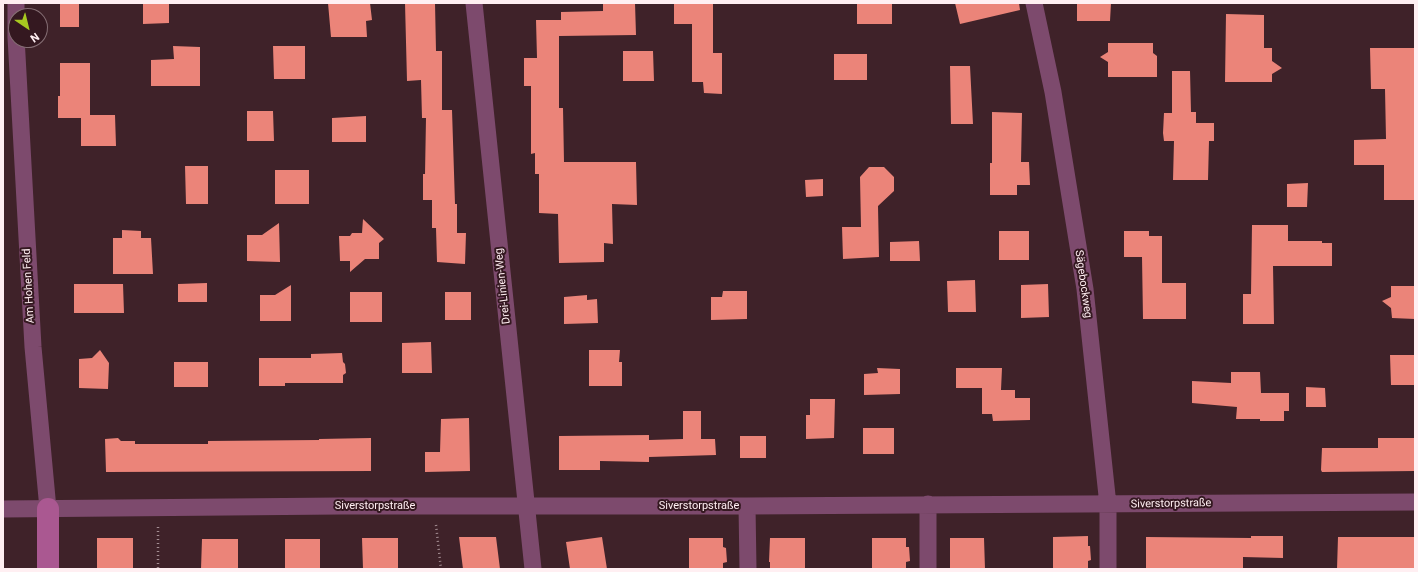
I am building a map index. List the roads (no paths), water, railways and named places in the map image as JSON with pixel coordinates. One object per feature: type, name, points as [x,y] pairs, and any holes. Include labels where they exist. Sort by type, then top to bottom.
[{"type":"street","name":"Drei-Linien-Weg","points":[[474,3],[533,569]]},
{"type":"street","name":"Sägebockweg","points":[[1034,3],[1053,92],[1085,289],[1108,505],[1108,569]]},
{"type":"street","name":"Am Hohen Feld","points":[[17,48],[32,347],[48,509],[48,569]]},
{"type":"street","name":"Siverstorpstraße","points":[[3,509],[340,506],[747,506],[928,504],[1108,505],[1415,502]]},
{"type":"street","points":[[928,504],[928,569]]},
{"type":"street","name":"Siverstorpstraße","points":[[747,506],[748,569]]}]
